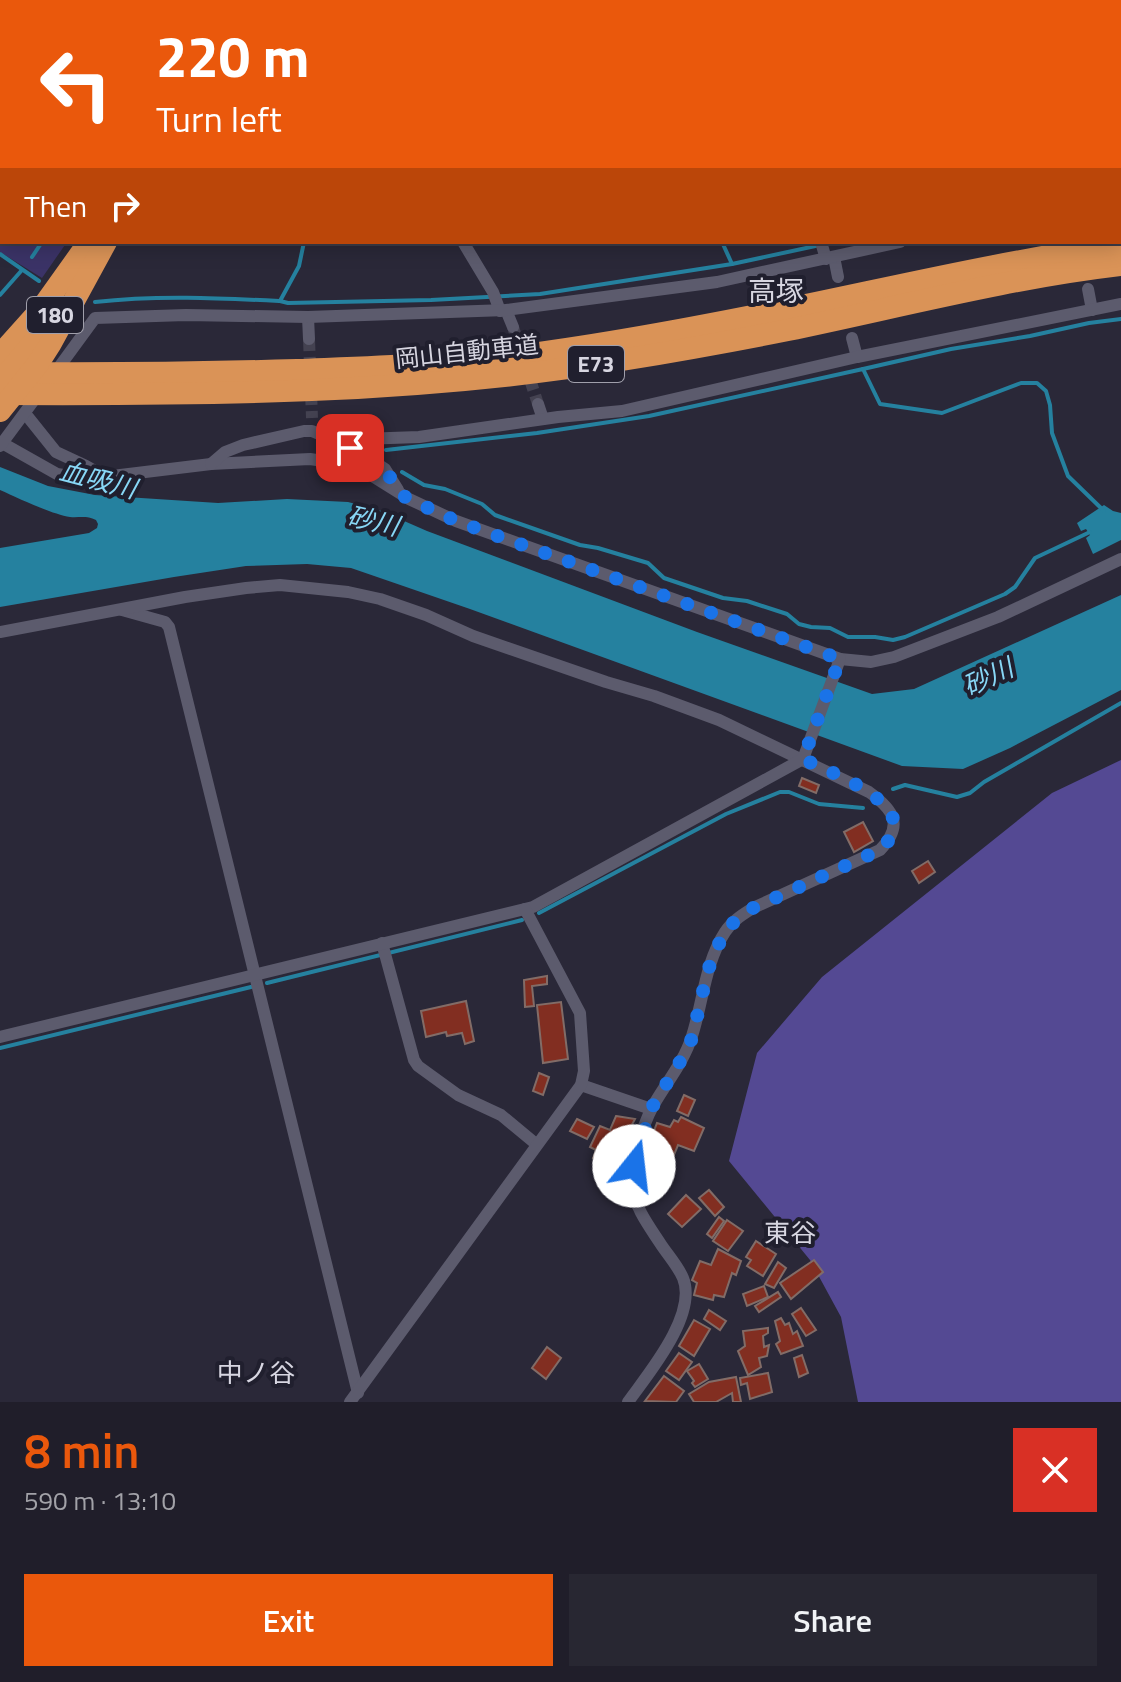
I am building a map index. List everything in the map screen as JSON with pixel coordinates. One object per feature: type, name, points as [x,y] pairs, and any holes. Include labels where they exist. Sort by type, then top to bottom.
[{"type":"highway","name":"180","points":[[0,355],[42,308],[88,244]]},
{"type":"highway","name":"180","points":[[0,382],[38,339],[103,244]]},
{"type":"highway","points":[[0,411],[51,343],[103,244]]},
{"type":"highway","name":"岡山自動車道","points":[[0,373],[222,372],[374,367],[513,356],[648,335],[977,268],[1121,245]]},
{"type":"highway","name":"岡山自動車道","points":[[0,394],[327,390],[516,375],[757,336],[983,288],[1121,265]]},
{"type":"street","points":[[464,244],[513,327]]},
{"type":"street","points":[[885,244],[826,252],[717,282],[499,304],[308,317],[186,315],[95,318],[1,444],[57,474],[76,477],[104,477],[211,464],[310,459],[330,462],[369,474],[409,499],[456,521],[838,664],[894,657],[998,617],[1121,559]]},
{"type":"street","points":[[826,252],[838,277]]},
{"type":"street","points":[[1088,289],[1092,310]]},
{"type":"street","points":[[333,440],[419,437],[622,411],[857,357],[1121,304]]},
{"type":"street","points":[[308,317],[309,339]]},
{"type":"street","points":[[852,338],[857,357]]},
{"type":"street","points":[[538,404],[543,419]]},
{"type":"street","points":[[28,417],[56,452],[104,477]]},
{"type":"street","points":[[211,464],[225,452],[304,431],[312,424],[333,440],[385,469],[400,494]]},
{"type":"street","points":[[0,632],[200,594],[280,585],[336,590],[380,599],[473,636],[706,715],[804,755],[877,798],[891,814],[895,821],[891,837],[880,850],[753,908],[725,931],[708,970],[692,1038],[651,1109],[634,1166],[633,1190],[639,1210],[684,1278],[686,1293],[681,1319],[659,1358],[628,1402]]},
{"type":"street","points":[[119,609],[165,622],[169,627],[354,1398]]},
{"type":"street","points":[[0,1037],[254,975],[384,951],[533,907],[804,755],[838,664]]},
{"type":"street","points":[[354,1398],[581,1085],[584,1071],[580,1013],[525,909]]},
{"type":"street","points":[[384,951],[418,1066],[458,1095],[501,1115],[536,1144]]},
{"type":"street","points":[[581,1085],[651,1109]]},
{"type":"shaded area","points":[[0,244],[66,244],[42,278],[0,252]]},
{"type":"shaded area","points":[[1121,760],[1121,1402],[858,1402],[841,1317],[810,1260],[729,1161],[757,1053],[822,977],[1052,793]]},
{"type":"water","name":"砂川","points":[[0,467],[48,486],[95,495],[218,503],[287,499],[348,502],[379,510],[427,531],[697,632],[872,694],[914,689],[1121,595],[1121,690],[963,769],[902,766],[351,568],[307,564],[246,566],[0,607],[0,548],[89,533],[98,524],[89,518],[54,513],[0,490]]},
{"type":"water","points":[[1104,505],[1121,513],[1121,540],[1093,554],[1086,538],[1090,535],[1086,529],[1081,531],[1077,523]]},
{"type":"building","points":[[802,778],[819,785],[816,793],[799,786]]},
{"type":"building","points":[[863,822],[873,841],[854,852],[844,832]]},
{"type":"building","points":[[928,861],[935,872],[919,883],[912,871]]},
{"type":"building","points":[[547,976],[547,984],[532,986],[534,1006],[525,1007],[524,980]]},
{"type":"building","points":[[466,1001],[474,1041],[465,1044],[462,1033],[447,1036],[446,1032],[426,1037],[421,1011]]},
{"type":"building","points":[[561,1002],[568,1059],[543,1063],[537,1005]]},
{"type":"building","points":[[539,1073],[549,1077],[543,1095],[533,1091]]},
{"type":"building","points":[[684,1095],[695,1100],[688,1116],[677,1111]]},
{"type":"building","points":[[616,1116],[635,1119],[627,1134],[620,1132],[618,1136],[623,1138],[611,1166],[593,1158],[596,1150],[590,1147],[600,1126],[610,1130]]},
{"type":"building","points":[[681,1117],[704,1128],[694,1151],[678,1145],[669,1167],[655,1161],[652,1136],[657,1123],[670,1127],[674,1120],[678,1122]]},
{"type":"building","points":[[577,1119],[594,1127],[587,1139],[570,1131]]},
{"type":"building","points":[[709,1190],[724,1207],[715,1216],[699,1198]]},
{"type":"building","points":[[686,1195],[701,1209],[682,1227],[668,1214]]},
{"type":"building","points":[[719,1217],[724,1221],[712,1238],[707,1234]]},
{"type":"building","points":[[727,1220],[743,1231],[728,1251],[713,1241]]},
{"type":"building","points":[[756,1241],[776,1254],[763,1276],[747,1266],[751,1260],[746,1257]]},
{"type":"building","points":[[718,1249],[741,1261],[736,1275],[732,1273],[724,1297],[714,1295],[713,1300],[694,1295],[697,1283],[692,1280],[700,1261],[711,1265]]},
{"type":"building","points":[[814,1260],[823,1272],[791,1299],[780,1283]]},
{"type":"building","points":[[778,1262],[786,1268],[774,1288],[765,1284]]},
{"type":"building","points":[[764,1286],[768,1297],[747,1306],[743,1294]]},
{"type":"building","points":[[778,1292],[781,1297],[759,1312],[755,1306]]},
{"type":"building","points":[[801,1308],[816,1330],[806,1336],[792,1314]]},
{"type":"building","points":[[709,1310],[726,1321],[720,1330],[704,1319]]},
{"type":"building","points":[[781,1318],[785,1325],[789,1323],[793,1334],[797,1331],[803,1346],[781,1354],[776,1344],[780,1341],[775,1321]]},
{"type":"building","points":[[694,1320],[710,1329],[694,1356],[679,1346]]},
{"type":"building","points":[[768,1328],[768,1333],[763,1336],[764,1347],[769,1345],[767,1356],[759,1358],[761,1367],[748,1375],[738,1351],[745,1346],[743,1331]]},
{"type":"building","points":[[547,1347],[561,1358],[546,1379],[532,1368]]},
{"type":"building","points":[[679,1353],[692,1362],[679,1380],[666,1371]]},
{"type":"building","points":[[802,1355],[808,1373],[799,1377],[794,1358]]},
{"type":"building","points":[[699,1364],[708,1379],[695,1387],[687,1371]]},
{"type":"building","points":[[768,1373],[772,1392],[750,1399],[747,1383],[741,1385],[740,1378]]},
{"type":"building","points":[[664,1376],[684,1391],[676,1402],[645,1401]]},
{"type":"building","points":[[736,1377],[741,1402],[733,1402],[732,1393],[716,1402],[694,1402],[689,1394],[709,1382]]},
{"type":"waterway","points":[[32,257],[41,244]]},
{"type":"waterway","points":[[304,244],[299,266],[280,301],[431,300],[540,294],[732,264],[825,244]]},
{"type":"waterway","points":[[723,244],[732,264]]},
{"type":"waterway","points":[[0,254],[39,281]]},
{"type":"waterway","points":[[0,295],[22,270]]},
{"type":"waterway","points":[[95,302],[164,298],[280,301]]},
{"type":"waterway","points":[[863,369],[951,349],[1121,319]]},
{"type":"waterway","points":[[386,450],[537,433],[649,416],[863,369],[880,404],[942,413],[1021,383],[1037,383],[1046,391],[1052,433],[1068,476],[1104,511]]},
{"type":"waterway","points":[[402,472],[424,485],[445,489],[482,504],[495,515],[580,545],[648,563],[664,578],[723,598],[747,601],[787,614],[799,624],[830,628],[848,637],[893,640],[905,637],[1005,594],[1015,587],[1035,558],[1090,532]]},
{"type":"waterway","points":[[893,789],[905,785],[957,797],[970,793],[1121,703]]},
{"type":"waterway","points":[[539,913],[726,814],[780,792],[789,792],[819,804],[863,808]]},
{"type":"waterway","points":[[267,983],[522,920]]},
{"type":"waterway","points":[[0,1048],[251,987]]},
{"type":"tunnel","points":[[513,327],[538,404]]},
{"type":"tunnel","points":[[309,339],[312,418]]},
{"type":"district","name":"高塚","points":[[776,291]]},
{"type":"district","name":"東谷","points":[[790,1233]]},
{"type":"district","name":"中ノ谷","points":[[256,1373]]},
{"type":"route","points":[[350,448],[385,469],[400,494],[456,521],[840,659],[803,759],[849,780],[877,798],[895,821],[894,830],[880,850],[753,908],[725,931],[708,970],[692,1038],[651,1109],[634,1166]]},
{"type":"water label","name":"血吸川","points":[[98,480]]}]
